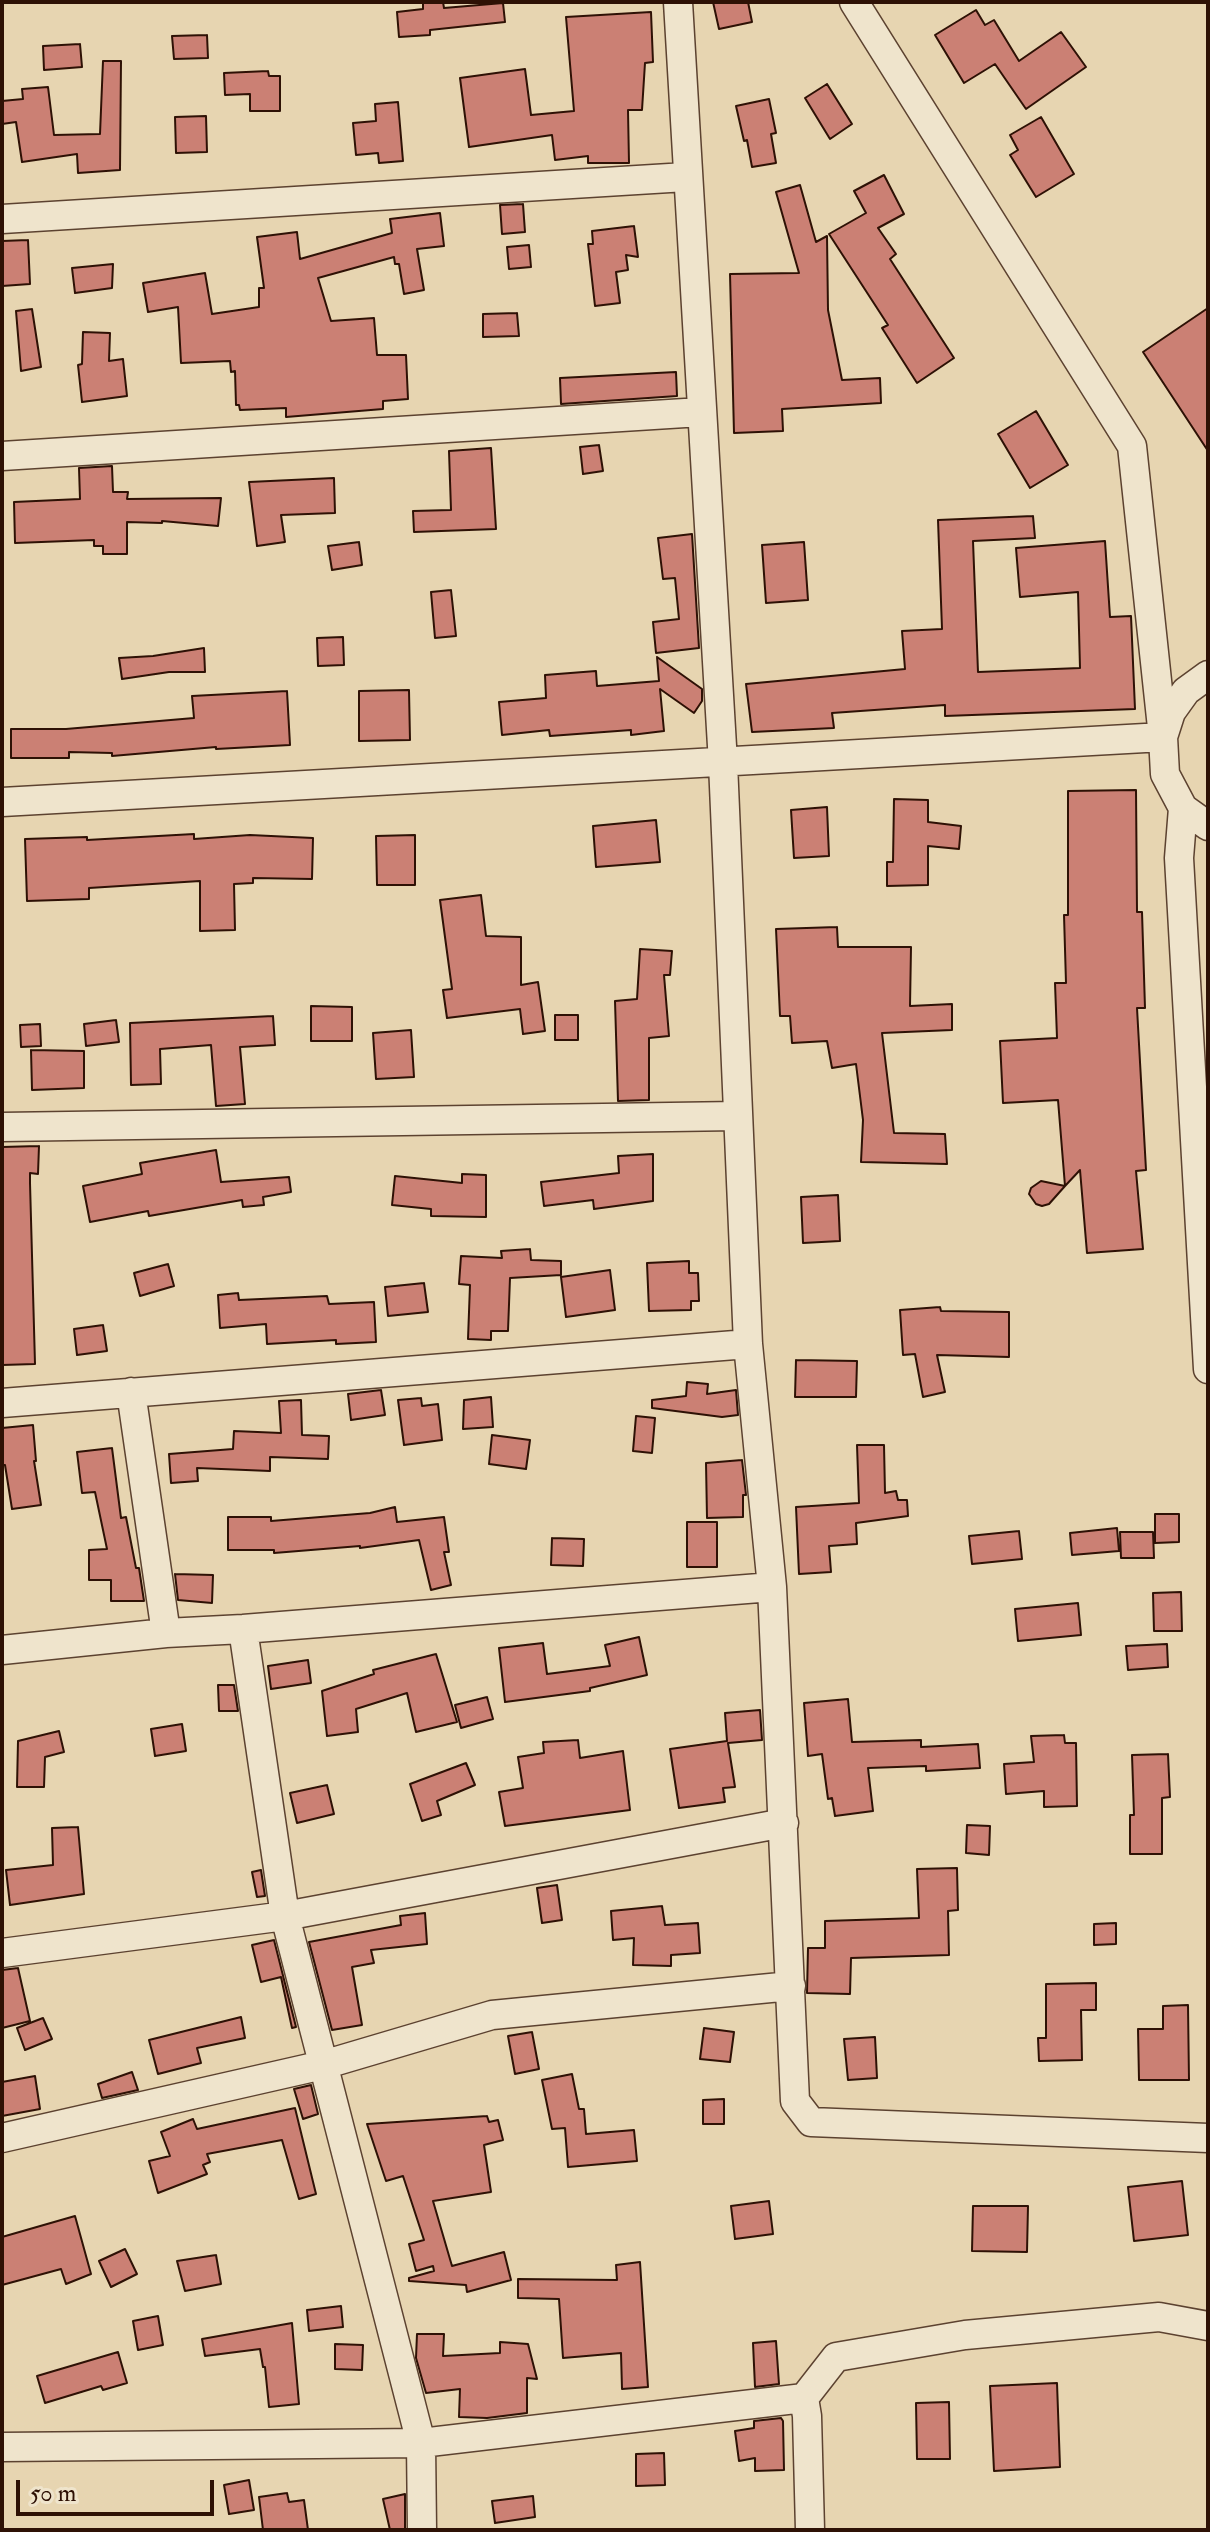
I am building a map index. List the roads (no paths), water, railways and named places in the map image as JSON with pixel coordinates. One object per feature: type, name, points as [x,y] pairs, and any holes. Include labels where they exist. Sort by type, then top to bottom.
[{"type":"street","points":[[678,2],[723,763],[748,1344],[772,1587],[795,2101],[811,2122],[1208,2138]]},
{"type":"street","points":[[854,2],[1132,446],[1165,774],[1183,808],[1208,826]]},
{"type":"street","points":[[2,219],[686,177]]},
{"type":"street","points":[[2,456],[701,412]]},
{"type":"street","points":[[1163,737],[1171,712],[1186,691],[1208,675]]},
{"type":"street","points":[[2,802],[1163,737]]},
{"type":"street","points":[[1183,808],[1179,858],[1208,1369]]},
{"type":"street","points":[[2,1127],[737,1116]]},
{"type":"street","points":[[2,1403],[748,1344]]},
{"type":"street","points":[[131,1392],[166,1633]]},
{"type":"street","points":[[2,1650],[166,1633],[772,1587]]},
{"type":"street","points":[[243,1629],[285,1916],[421,2443],[422,2530]]},
{"type":"street","points":[[2,1953],[285,1916],[784,1823]]},
{"type":"street","points":[[2,2138],[323,2065],[492,2015],[791,1986]]},
{"type":"street","points":[[2,2447],[421,2443],[804,2398],[836,2357],[965,2335],[1159,2317],[1208,2326]]},
{"type":"street","points":[[804,2398],[810,2530]]}]
